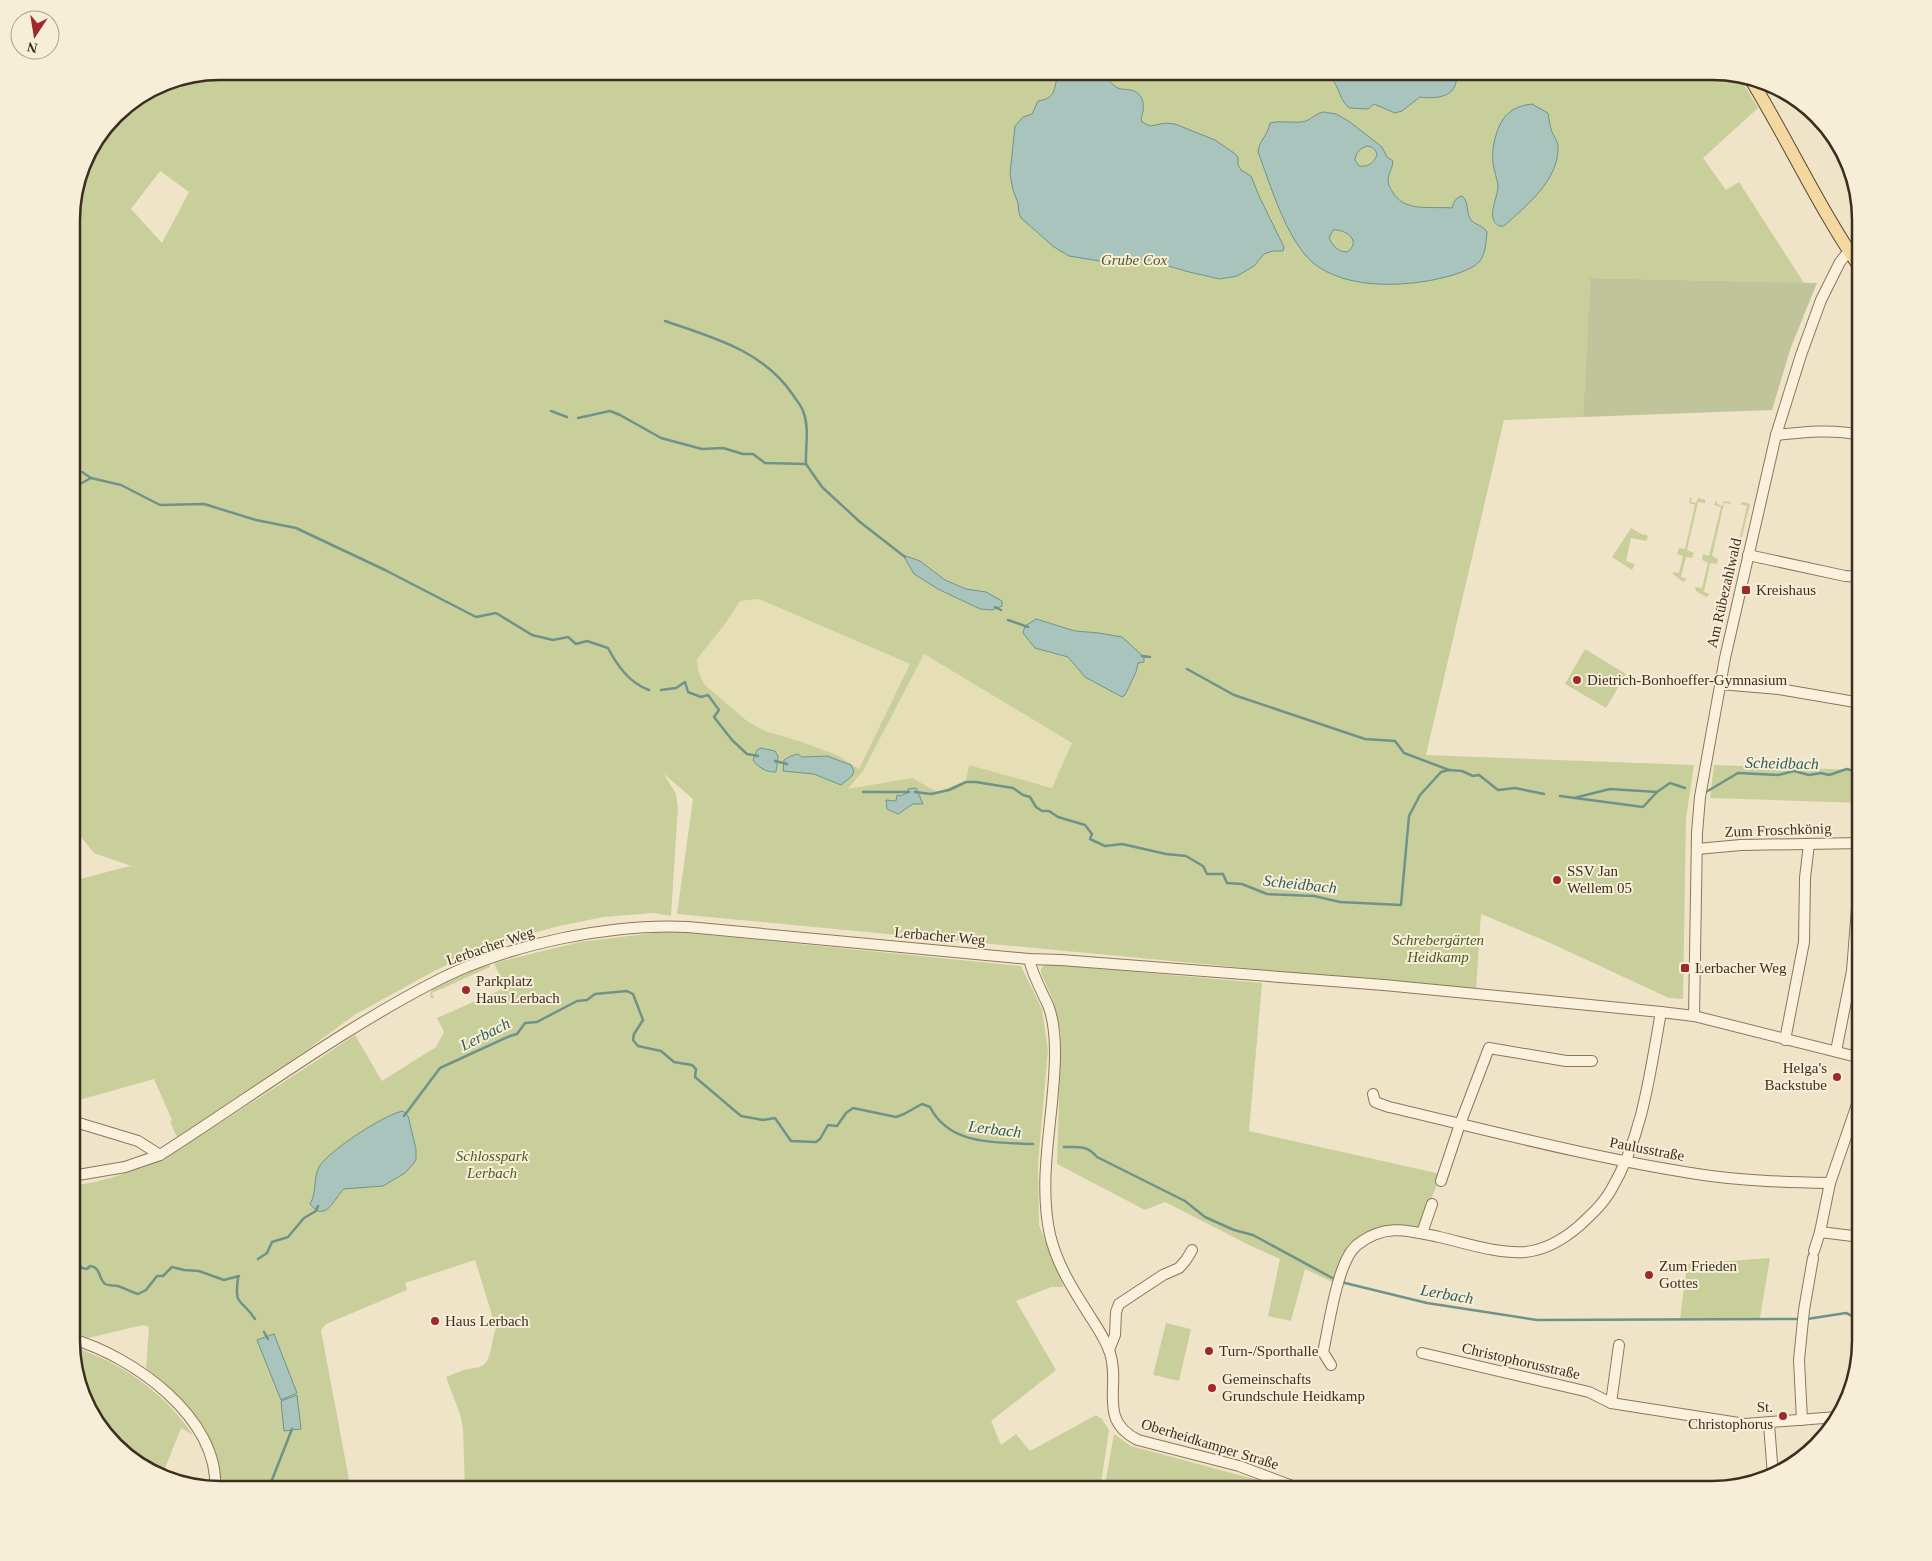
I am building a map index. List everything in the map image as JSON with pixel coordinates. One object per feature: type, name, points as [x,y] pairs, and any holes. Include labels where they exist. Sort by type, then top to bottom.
[{"type":"main road","points":[[1755,87],[1852,257]]},
{"type":"street","name":"Am Rübezahlwald","points":[[1694,1016],[1703,775],[1720,684],[1776,435],[1801,355],[1821,300],[1840,262],[1848,251]]},
{"type":"street","points":[[1776,435],[1817,431],[1852,433]]},
{"type":"street","points":[[1748,555],[1852,576]]},
{"type":"street","points":[[1720,684],[1779,689],[1852,701]]},
{"type":"street","name":"Zum Froschkönig","points":[[1701,848],[1741,845],[1852,843]]},
{"type":"street","points":[[1785,1040],[1804,942],[1805,878],[1809,844]]},
{"type":"street","name":"Lerbacher Weg","points":[[80,1175],[125,1167],[160,1154],[365,1021],[444,977],[531,945],[616,929],[669,926],[1029,960],[1070,961],[1384,985],[1661,1012],[1694,1016],[1852,1055]]},
{"type":"street","name":"Oberheidkamper Straße","points":[[1029,960],[1048,1007],[1054,1028],[1055,1054],[1045,1187],[1046,1212],[1050,1235],[1057,1257],[1069,1283],[1102,1335],[1109,1350],[1113,1366],[1112,1404],[1115,1419],[1129,1436],[1138,1440],[1240,1466],[1279,1481]]},
{"type":"street","points":[[1836,1051],[1852,971]]},
{"type":"street","points":[[1331,1365],[1324,1352],[1341,1270],[1355,1246],[1377,1233],[1397,1229],[1501,1250],[1524,1252],[1543,1249],[1572,1232],[1594,1213],[1611,1191],[1626,1161],[1645,1100],[1661,1012]]},
{"type":"street","points":[[1441,1181],[1489,1048],[1566,1061],[1592,1061]]},
{"type":"street","name":"Paulusstraße","points":[[1373,1094],[1375,1102],[1389,1107],[1626,1161],[1699,1174],[1769,1181],[1830,1183]]},
{"type":"street","points":[[1802,1420],[1799,1360],[1803,1320],[1814,1254],[1830,1183],[1852,1119]]},
{"type":"street","points":[[80,1123],[138,1141],[160,1154]]},
{"type":"street","points":[[1422,1233],[1432,1204]]},
{"type":"street","points":[[1820,1232],[1852,1236]]},
{"type":"street","points":[[1109,1350],[1115,1335],[1116,1312],[1119,1304],[1163,1275],[1179,1268],[1192,1250]]},
{"type":"street","points":[[80,1342],[104,1350],[147,1376],[190,1417],[210,1452],[216,1481]]},
{"type":"street","points":[[1611,1403],[1619,1345]]},
{"type":"street","name":"Christophorusstraße","points":[[1422,1353],[1590,1392],[1611,1403],[1745,1424],[1769,1424],[1829,1418]]},
{"type":"street","points":[[1769,1424],[1772,1468]]},
{"type":"shaded area","points":[[759,599],[910,664],[859,769],[839,756],[765,731],[747,721],[704,684],[698,671],[697,659],[725,624],[740,601]]},
{"type":"shaded area","points":[[924,654],[1072,743],[1053,788],[969,765],[966,781],[937,792],[912,778],[848,790],[863,771]]},
{"type":"green space","points":[[220,80],[1721,80],[1744,84],[1758,108],[1703,158],[1726,190],[1739,182],[1804,283],[1590,278],[1583,417],[1504,420],[1426,755],[1694,765],[1686,818],[1683,999],[1669,998],[1548,942],[1481,914],[1476,990],[677,914],[693,799],[664,774],[676,794],[678,807],[671,916],[654,913],[603,917],[555,927],[476,952],[436,970],[356,1014],[308,1049],[177,1137],[170,1122],[172,1120],[154,1079],[80,1100],[80,879],[130,866],[137,868],[94,853],[80,836],[80,211],[87,175],[94,158],[109,135],[128,115],[142,104],[166,91],[202,81]],"holes":[[[160,171],[189,192],[162,243],[131,209]],[[903,556],[920,563],[954,585],[986,592],[980,609],[938,589],[914,574]],[[759,599],[910,664],[859,769],[839,756],[765,731],[747,721],[704,684],[698,671],[697,659],[725,624],[740,601]],[[1036,619],[1075,631],[1099,633],[1138,663],[1136,672],[1125,695],[1117,695],[1113,691],[1085,677],[1068,657],[1035,648]],[[924,654],[1072,743],[1052,788],[969,765],[966,781],[937,792],[912,778],[848,789],[863,771]],[[757,750],[778,756],[776,772],[771,773],[753,760]],[[798,754],[802,757],[827,756],[841,785],[814,774],[783,771],[784,760]],[[907,793],[923,804],[913,804],[898,814],[887,809],[886,800],[897,801],[900,796]]]},
{"type":"green space","points":[[1590,278],[1817,283],[1791,347],[1772,410],[1583,417]]},
{"type":"green space","points":[[1690,498],[1692,498],[1691,502],[1696,503],[1698,498],[1705,500],[1705,503],[1698,502],[1687,550],[1694,553],[1692,558],[1686,557],[1681,577],[1687,579],[1683,582],[1673,572],[1679,573],[1683,556],[1677,554],[1679,548],[1685,549],[1695,505],[1689,503]]},
{"type":"green space","points":[[1716,501],[1717,504],[1722,506],[1724,501],[1731,502],[1731,504],[1724,503],[1712,556],[1718,559],[1717,564],[1710,563],[1704,592],[1710,594],[1706,597],[1696,591],[1695,587],[1702,588],[1708,563],[1702,560],[1703,554],[1709,556],[1721,507],[1714,505]]},
{"type":"green space","points":[[1743,502],[1750,504],[1724,609],[1718,605],[1718,602],[1725,602],[1747,506],[1740,504]]},
{"type":"green space","points":[[1631,528],[1648,536],[1646,541],[1631,538],[1626,561],[1635,564],[1632,570],[1612,557]]},
{"type":"green space","points":[[1585,649],[1626,674],[1606,708],[1565,684]]},
{"type":"green space","points":[[1714,765],[1852,770],[1852,803],[1710,798]]},
{"type":"green space","name":"Schlosspark Lerbach","points":[[669,931],[1021,966],[1042,1009],[1048,1050],[1038,1164],[1039,1225],[1064,1287],[1051,1287],[1016,1301],[1056,1370],[991,1421],[1001,1445],[1016,1434],[1030,1451],[1096,1415],[1102,1419],[1109,1430],[1101,1481],[465,1481],[461,1417],[446,1377],[484,1365],[488,1359],[496,1328],[475,1260],[405,1283],[407,1290],[326,1324],[321,1330],[349,1481],[221,1481],[215,1451],[199,1420],[176,1394],[146,1368],[149,1327],[143,1325],[88,1338],[80,1335],[80,1184],[120,1175],[164,1156],[205,1133],[355,1035],[382,1081],[436,1047],[444,1032],[437,1018],[505,988],[494,963],[580,942]]},
{"type":"green space","points":[[490,963],[490,967],[432,993],[434,998],[431,998],[432,989]]},
{"type":"green space","points":[[1045,964],[1262,983],[1249,1131],[1441,1174],[1420,1228],[1386,1226],[1349,1243],[1332,1282],[1305,1269],[1291,1321],[1268,1316],[1280,1259],[1165,1202],[1145,1210],[1057,1164],[1061,1034],[1054,1002],[1041,973],[1041,969]]},
{"type":"green space","points":[[1770,1258],[1760,1318],[1680,1319],[1687,1264]]},
{"type":"green space","points":[[1166,1323],[1191,1329],[1179,1381],[1153,1375]]},
{"type":"green space","points":[[80,1350],[107,1361],[140,1380],[169,1406],[193,1435],[181,1428],[165,1470],[142,1457],[115,1433],[94,1403],[87,1386]]},
{"type":"green space","points":[[1114,1434],[1131,1446],[1262,1481],[1106,1481]]},
{"type":"water","points":[[1057,80],[1109,80],[1118,88],[1131,90],[1139,94],[1143,102],[1142,122],[1150,126],[1166,123],[1175,124],[1215,140],[1234,153],[1238,157],[1238,165],[1241,170],[1251,176],[1284,247],[1283,251],[1273,251],[1264,254],[1254,266],[1237,276],[1220,279],[1145,259],[1112,263],[1069,256],[1054,247],[1021,218],[1010,174],[1015,126],[1023,117],[1032,114],[1038,101],[1049,97],[1054,90]]},
{"type":"water","points":[[1333,80],[1456,80],[1452,91],[1447,94],[1434,98],[1420,97],[1402,111],[1395,113],[1374,104],[1368,109],[1349,108],[1342,99]]},
{"type":"water","points":[[1532,104],[1548,113],[1551,130],[1558,145],[1557,159],[1553,170],[1540,191],[1504,226],[1499,226],[1493,218],[1493,208],[1498,186],[1493,166],[1496,135],[1505,116],[1520,106]]},
{"type":"water","points":[[1324,112],[1336,114],[1350,122],[1382,147],[1387,157],[1393,161],[1388,177],[1389,186],[1403,203],[1419,207],[1452,208],[1456,199],[1462,196],[1466,202],[1471,220],[1487,232],[1485,251],[1480,261],[1475,266],[1464,271],[1437,279],[1399,284],[1380,284],[1342,278],[1325,271],[1311,261],[1302,251],[1286,224],[1258,152],[1270,123],[1303,122]],"holes":[[[1367,146],[1374,149],[1377,155],[1370,164],[1359,166],[1355,160],[1356,155]],[[1333,230],[1348,234],[1353,240],[1353,244],[1347,252],[1338,250],[1329,238]]]},
{"type":"water","points":[[903,555],[920,561],[945,580],[966,589],[986,592],[1002,601],[1002,606],[992,610],[980,609],[938,589],[914,574]]},
{"type":"water","points":[[1036,619],[1075,631],[1122,637],[1144,657],[1144,662],[1138,663],[1136,672],[1125,695],[1122,697],[1085,677],[1068,657],[1035,648],[1023,633],[1025,626]]},
{"type":"water","points":[[761,748],[775,751],[778,756],[776,772],[763,769],[753,760],[757,750]]},
{"type":"water","points":[[798,754],[802,757],[827,756],[851,765],[854,771],[852,776],[841,785],[814,774],[783,771],[784,760]]},
{"type":"water","points":[[916,788],[923,804],[913,804],[898,814],[887,809],[886,800],[896,801],[897,795],[900,796],[907,793],[908,789]]},
{"type":"water","points":[[403,1111],[408,1116],[416,1149],[416,1159],[405,1173],[383,1186],[344,1189],[325,1210],[316,1209],[310,1204],[314,1195],[317,1172],[324,1160],[371,1126]]},
{"type":"water","points":[[274,1334],[297,1393],[281,1400],[257,1340]]},
{"type":"water","points":[[297,1395],[301,1429],[284,1431],[281,1401]]},
{"type":"waterway","points":[[665,321],[719,340],[752,356],[781,380],[800,405],[805,417],[807,431],[806,464]]},
{"type":"waterway","points":[[551,411],[567,417]]},
{"type":"waterway","points":[[578,418],[610,411],[661,438],[702,449],[723,448],[743,454],[753,454],[765,463],[806,464],[822,487],[860,522],[905,557]]},
{"type":"waterway","points":[[82,472],[91,478],[121,485],[160,505],[204,504],[256,520],[296,528],[385,570],[476,617],[496,613],[532,635],[553,640],[568,637],[576,644],[587,641],[608,648],[615,661],[630,678],[635,683],[649,690]]},
{"type":"waterway","points":[[80,484],[91,478]]},
{"type":"waterway","points":[[995,607],[1001,610]]},
{"type":"waterway","points":[[1008,620],[1028,627]]},
{"type":"waterway","points":[[1142,656],[1150,657]]},
{"type":"waterway","points":[[1187,669],[1234,695],[1365,739],[1395,741],[1404,753],[1449,770]]},
{"type":"waterway","points":[[661,690],[676,688],[685,682],[688,692],[701,697],[708,695],[719,710],[714,717],[732,740],[747,754],[758,756]]},
{"type":"waterway","points":[[775,761],[787,764]]},
{"type":"waterway","name":"Scheidbach","points":[[1706,792],[1738,773],[1778,775],[1794,771],[1809,775],[1821,773],[1829,775],[1847,769],[1852,770]]},
{"type":"waterway","name":"Scheidbach","points":[[915,792],[931,794],[949,790],[966,782],[1013,788],[1023,795],[1030,797],[1036,807],[1042,811],[1049,811],[1058,817],[1085,825],[1092,834],[1090,839],[1105,846],[1122,844],[1166,854],[1186,856],[1203,866],[1207,874],[1223,874],[1227,883],[1242,884],[1267,894],[1314,896],[1340,902],[1401,905],[1409,816],[1420,795],[1441,772],[1449,770],[1462,771],[1473,776],[1479,775],[1498,790],[1515,788],[1544,794]]},
{"type":"waterway","name":"Scheidbach","points":[[1560,796],[1643,807],[1657,792],[1670,783],[1685,788]]},
{"type":"waterway","name":"Scheidbach","points":[[1574,798],[1610,789],[1657,792]]},
{"type":"waterway","name":"Scheidbach","points":[[863,792],[909,792]]},
{"type":"waterway","name":"Lerbach","points":[[404,1116],[440,1068],[517,1034],[525,1023],[537,1022],[577,1001],[587,1000],[595,994],[627,991],[633,994],[643,1020],[634,1034],[633,1040],[638,1046],[661,1051],[674,1062],[692,1065],[696,1069],[695,1077],[741,1116],[763,1120],[775,1118],[791,1141],[816,1142],[820,1139],[828,1125],[837,1126],[846,1113],[853,1108],[896,1117],[922,1104],[930,1107],[939,1120],[949,1129],[962,1135],[989,1142],[1033,1144]]},
{"type":"waterway","name":"Lerbach","points":[[1064,1147],[1078,1147],[1090,1150],[1097,1157],[1185,1201],[1205,1217],[1234,1230],[1253,1235],[1336,1280]]},
{"type":"waterway","name":"Lerbach","points":[[258,1259],[267,1253],[272,1242],[288,1237],[304,1218],[316,1211],[318,1206]]},
{"type":"waterway","name":"Lerbach","points":[[80,1265],[87,1269],[90,1266],[96,1268],[105,1284],[118,1286],[138,1294],[146,1290],[157,1276],[163,1276],[172,1267],[199,1271],[224,1280],[239,1276]]},
{"type":"waterway","points":[[238,1278],[238,1298],[255,1319]]},
{"type":"waterway","name":"Lerbach","points":[[1341,1282],[1427,1303],[1537,1320],[1801,1319]]},
{"type":"waterway","name":"Lerbach","points":[[1807,1319],[1846,1313],[1852,1316]]},
{"type":"waterway","points":[[264,1332],[268,1339]]},
{"type":"waterway","points":[[272,1481],[292,1429]]},
{"type":"place","name":"Kreishaus","points":[[1746,590]]},
{"type":"place","name":"Dietrich-Bonhoeffer-Gymnasium","points":[[1577,680]]},
{"type":"place","name":"SSV Jan Wellem 05","points":[[1557,880]]},
{"type":"place","name":"Lerbacher Weg","points":[[1685,968]]},
{"type":"place","name":"Parkplatz Haus Lerbach","points":[[466,990]]},
{"type":"place","name":"Helga's Backstube","points":[[1837,1077]]},
{"type":"place","name":"Zum Frieden Gottes","points":[[1649,1275]]},
{"type":"place","name":"Haus Lerbach","points":[[435,1321]]},
{"type":"place","name":"Turn-/Sporthalle","points":[[1209,1351]]},
{"type":"place","name":"Gemeinschafts Grundschule Heidkamp","points":[[1212,1388]]},
{"type":"place","name":"St. Christophorus","points":[[1783,1416]]},
{"type":"park label","name":"Grube Cox","points":[[1134,260]]},
{"type":"park label","name":"Schrebergärten Heidkamp","points":[[1438,948]]}]
